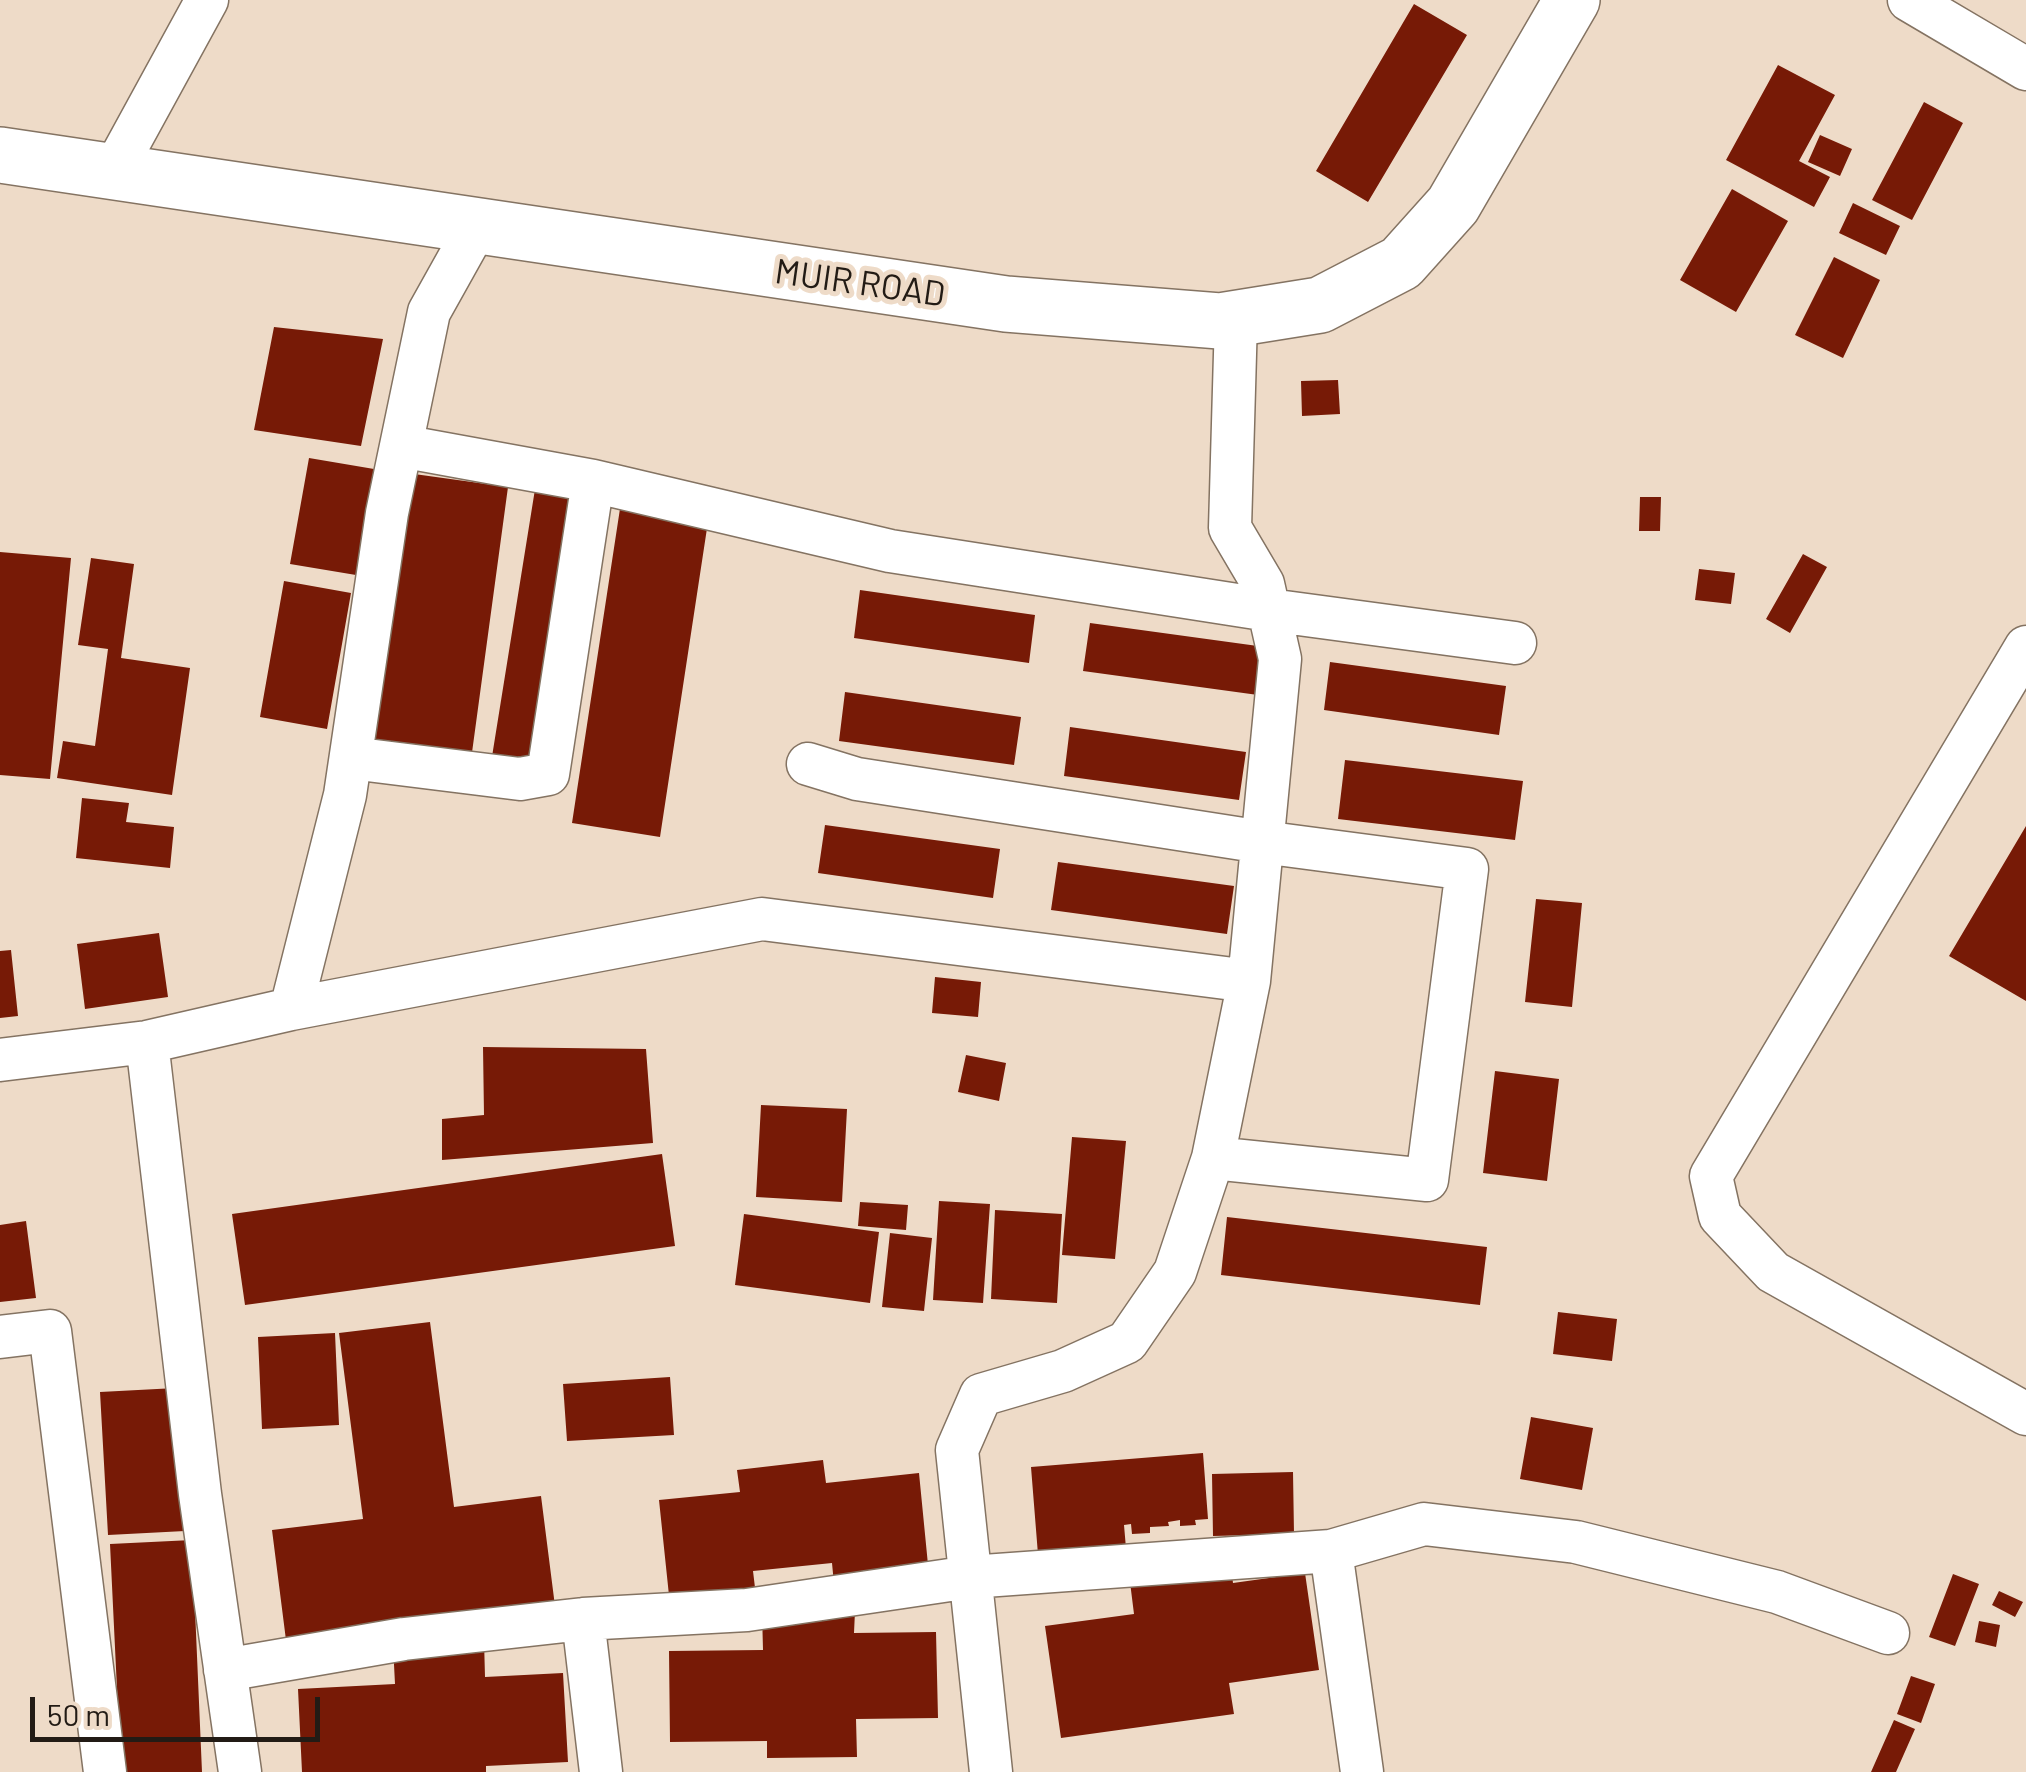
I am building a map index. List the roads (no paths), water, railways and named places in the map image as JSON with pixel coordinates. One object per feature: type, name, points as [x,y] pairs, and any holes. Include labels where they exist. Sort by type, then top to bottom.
[{"type":"main road","name":"MUIR ROAD","points":[[0,156],[1006,304],[1220,321],[1320,305],[1401,263],[1453,205],[1572,0]]},
{"type":"street","points":[[113,172],[207,0]]},
{"type":"street","points":[[1909,0],[2026,68]]},
{"type":"street","points":[[291,1010],[345,795],[387,513],[429,312],[477,226]]},
{"type":"street","points":[[990,1772],[957,1450],[982,1395],[1063,1371],[1128,1342],[1175,1272],[1213,1158],[1250,981],[1280,659],[1263,584],[1230,528],[1236,318]]},
{"type":"street","points":[[401,446],[593,480],[890,551],[1269,610],[1515,643]]},
{"type":"street","points":[[350,758],[520,779],[548,774],[593,480]]},
{"type":"street","points":[[2026,647],[1711,1176],[1720,1216],[1773,1272],[2026,1414]]},
{"type":"street","points":[[808,764],[857,779],[1262,842],[1467,869],[1427,1180],[1213,1158]]},
{"type":"street","points":[[0,1060],[147,1042],[291,1010],[762,919],[1250,981]]},
{"type":"street","points":[[147,1042],[240,1772]]},
{"type":"street","points":[[0,1337],[50,1331],[105,1772]]},
{"type":"street","points":[[224,1670],[404,1638],[583,1618],[746,1610],[970,1577],[1331,1550],[1424,1524],[1576,1542],[1777,1592],[1888,1634]]},
{"type":"street","points":[[1331,1550],[1362,1772]]},
{"type":"street","points":[[583,1618],[602,1772]]}]
